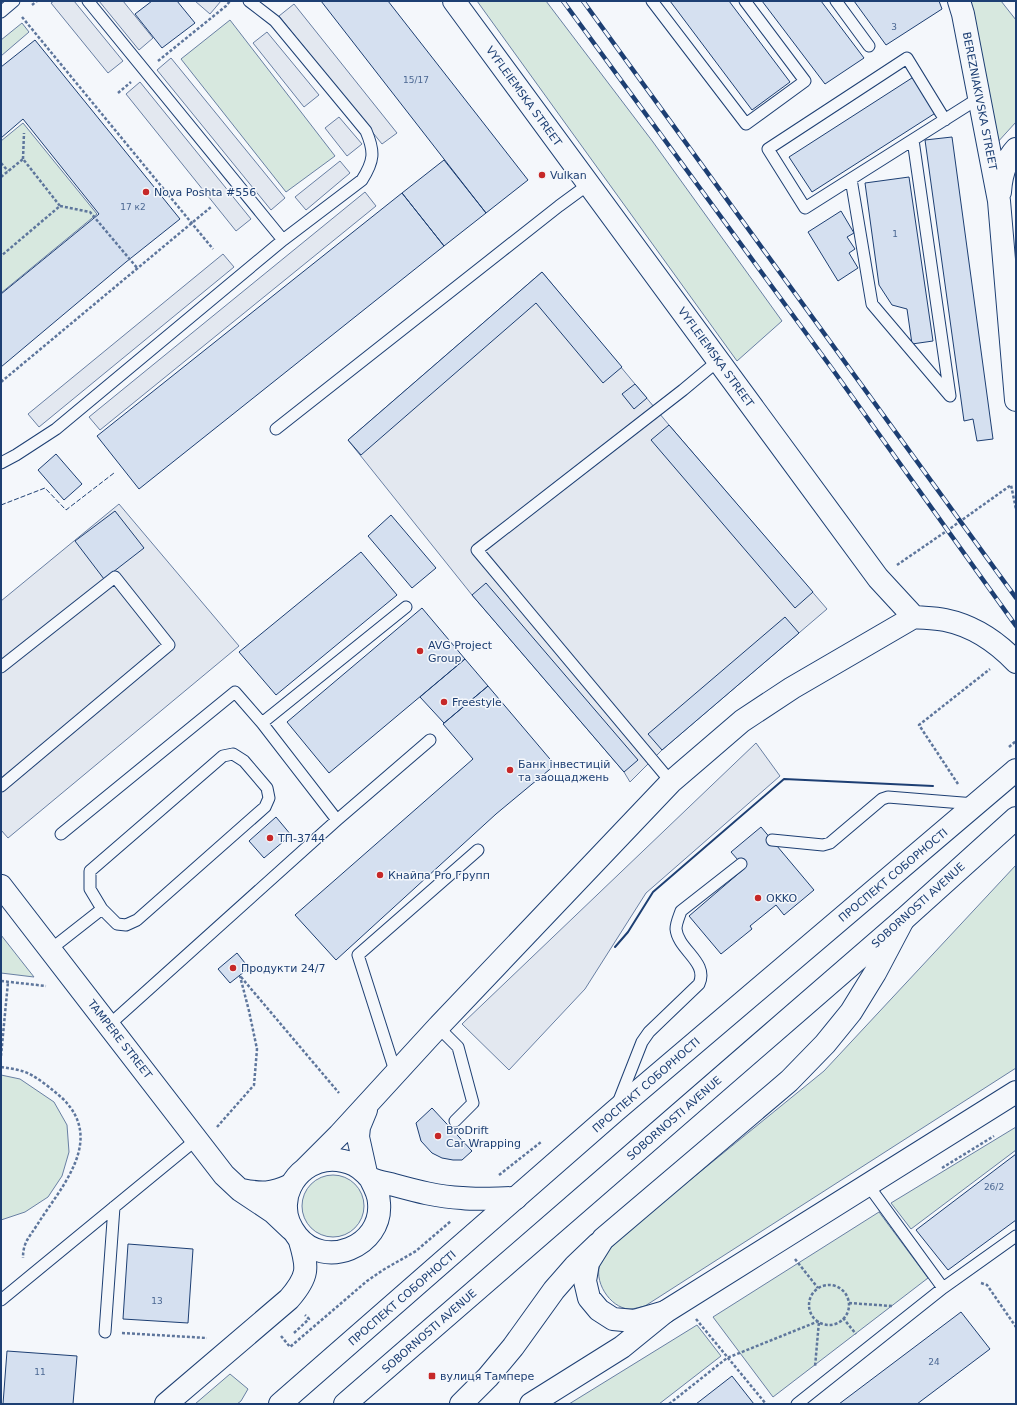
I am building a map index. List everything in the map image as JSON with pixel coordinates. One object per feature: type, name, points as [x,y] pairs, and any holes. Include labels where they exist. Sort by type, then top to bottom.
[{"type":"main road","name":"VYFLEIEMSKA STREET","points":[[454,1],[878,578],[914,617]]},
{"type":"main road","name":"BEREZNIAKIVSKA STREET","points":[[959,1],[963,14],[999,201]]},
{"type":"main road","points":[[1016,149],[1011,155],[1001,176],[999,201],[1016,400]]},
{"type":"main road","points":[[999,201],[1005,225],[1016,242]]},
{"type":"main road","points":[[166,1404],[298,1289],[305,1273],[306,1264],[296,1235],[286,1214],[286,1200],[291,1185],[297,1176],[339,1135],[438,1027],[671,782],[742,721],[792,688],[914,617],[945,620],[972,630],[993,640],[1016,662]]},
{"type":"main road","name":"ПРОСПЕКТ СОБОРНОСТІ","points":[[280,1404],[614,1111],[978,804],[1016,770]]},
{"type":"main road","name":"SOBORNOSTI AVENUE","points":[[344,1404],[904,919],[1009,824]]},
{"type":"main road","name":"TAMPERE STREET","points":[[1,886],[224,1175],[240,1190],[273,1212],[296,1235]]},
{"type":"main road","points":[[461,1404],[488,1377],[513,1346],[537,1312],[575,1266],[603,1239],[789,1080],[825,1044],[851,1012],[904,919]]},
{"type":"main road","points":[[530,1404],[622,1347],[674,1307],[1016,1092]]},
{"type":"main road","points":[[296,1235],[312,1248],[325,1253],[339,1253],[352,1249],[364,1241],[373,1230],[378,1218],[380,1204],[377,1190],[368,1176],[358,1137],[359,1127],[369,1103]]},
{"type":"main road","points":[[305,1169],[317,1162],[336,1160],[349,1163],[368,1176],[420,1192],[463,1199],[516,1198]]},
{"type":"main road","points":[[240,1190],[260,1194],[272,1192],[291,1185]]},
{"type":"main road","points":[[603,1239],[588,1263],[585,1281],[589,1298],[599,1310],[613,1319],[634,1321],[674,1307]]},
{"type":"lane","points":[[1,12],[14,1]]},
{"type":"lane","points":[[88,1],[283,240]]},
{"type":"lane","points":[[1,462],[16,455],[56,428],[283,240],[362,180],[368,171],[372,157],[372,145],[366,131],[275,21],[249,1]]},
{"type":"lane","points":[[652,1],[746,124],[805,81],[745,1]]},
{"type":"lane","points":[[836,1],[869,46]]},
{"type":"lane","points":[[945,120],[907,58],[768,149],[805,208],[945,120],[979,98]]},
{"type":"lane","points":[[851,179],[872,304],[950,396],[913,140]]},
{"type":"lane","points":[[276,429],[589,184]]},
{"type":"lane","points":[[671,782],[477,550],[683,390],[719,360]]},
{"type":"lane","points":[[1,667],[115,577],[169,645],[3,780]]},
{"type":"lane","points":[[262,723],[406,607]]},
{"type":"lane","points":[[61,834],[235,692],[262,723],[337,820]]},
{"type":"lane","points":[[109,1025],[337,820],[430,740]]},
{"type":"lane","points":[[233,754],[244,761],[267,788],[269,798],[265,807],[137,920],[126,925],[117,924],[102,909],[90,889],[90,871],[223,756],[233,754]]},
{"type":"lane","points":[[772,840],[823,845],[830,843],[882,799],[888,797],[978,804]]},
{"type":"lane","points":[[396,1074],[358,955],[478,850]]},
{"type":"lane","points":[[614,1111],[642,1042],[649,1032],[699,984],[702,978],[699,968],[679,939],[676,930],[681,911],[741,864]]},
{"type":"lane","points":[[51,949],[102,909]]},
{"type":"lane","points":[[438,1027],[458,1047],[473,1103],[455,1121]]},
{"type":"lane","points":[[1,1300],[197,1139]]},
{"type":"lane","points":[[868,1185],[943,1288]]},
{"type":"lane","points":[[105,1332],[114,1207]]},
{"type":"lane","points":[[797,1404],[918,1307],[1016,1236]]},
{"type":"path","points":[[153,65],[226,6],[230,1]]},
{"type":"path","points":[[20,15],[213,249]]},
{"type":"path","points":[[118,93],[134,80]]},
{"type":"path","points":[[24,133],[23,159],[60,206],[90,212],[138,269]]},
{"type":"path","points":[[1,177],[23,159]]},
{"type":"path","points":[[1,163],[8,171]]},
{"type":"path","points":[[1,256],[60,206]]},
{"type":"path","points":[[1,382],[211,208]]},
{"type":"path","points":[[915,552],[1012,485],[1016,509]]},
{"type":"path","points":[[961,789],[919,725],[995,665]]},
{"type":"path","points":[[217,1127],[254,1085],[257,1050],[240,976],[339,1093]]},
{"type":"path","points":[[1,981],[46,986]]},
{"type":"path","points":[[1,1056],[8,982]]},
{"type":"path","points":[[1,1067],[23,1071],[52,1089],[69,1105],[76,1118],[82,1138],[76,1164],[23,1246],[24,1282]]},
{"type":"path","points":[[280,1335],[290,1347],[366,1281],[416,1251],[452,1219]]},
{"type":"path","points":[[794,1258],[818,1288]]},
{"type":"path","points":[[960,1276],[987,1285],[1016,1327]]},
{"type":"path","points":[[824,1285],[838,1287],[847,1296],[849,1303],[846,1314],[838,1322],[825,1324],[814,1317],[809,1305],[810,1298],[818,1288],[824,1285]]},
{"type":"path","points":[[849,1303],[918,1307]]},
{"type":"path","points":[[674,1307],[727,1358],[766,1404]]},
{"type":"path","points":[[669,1404],[727,1358],[819,1321]]},
{"type":"path","points":[[813,1391],[819,1321]]},
{"type":"path","points":[[105,1332],[208,1338]]},
{"type":"shaded area","points":[[54,1],[74,1],[123,61],[108,73],[51,3]]},
{"type":"shaded area","points":[[99,1],[123,1],[153,38],[139,50]]},
{"type":"shaded area","points":[[195,1],[221,1],[210,14]]},
{"type":"shaded area","points":[[477,1],[546,1],[653,142],[782,321],[737,361]]},
{"type":"shaded area","points":[[967,1],[1001,1],[1016,20],[1016,122],[996,144]]},
{"type":"shaded area","points":[[294,4],[397,133],[382,144],[279,16]]},
{"type":"shaded area","points":[[230,20],[335,156],[286,192],[181,59]]},
{"type":"shaded area","points":[[22,23],[29,32],[1,56],[1,40]]},
{"type":"shaded area","points":[[267,32],[319,95],[304,107],[253,43]]},
{"type":"shaded area","points":[[171,58],[285,198],[271,210],[157,70]]},
{"type":"shaded area","points":[[140,82],[251,219],[236,231],[126,94]]},
{"type":"shaded area","points":[[339,117],[362,144],[347,156],[325,128]]},
{"type":"shaded area","points":[[23,123],[97,214],[1,293],[1,141]]},
{"type":"shaded area","points":[[340,161],[350,173],[306,210],[295,197]]},
{"type":"shaded area","points":[[365,192],[376,206],[100,430],[89,417]]},
{"type":"shaded area","points":[[223,254],[234,267],[39,427],[28,414]]},
{"type":"shaded area","points":[[542,272],[669,425],[827,609],[662,750],[630,782],[624,772],[472,595],[348,440]]},
{"type":"shaded area","points":[[119,504],[239,646],[8,838],[1,830],[1,601]]},
{"type":"shaded area","points":[[756,743],[780,776],[646,893],[585,989],[509,1070],[462,1024]]},
{"type":"shaded area","points":[[1016,865],[1016,1068],[645,1306],[629,1309],[615,1304],[604,1292],[599,1277],[601,1262],[612,1247],[625,1233],[824,1071]]},
{"type":"shaded area","points":[[1,935],[34,977],[1,973]]},
{"type":"shaded area","points":[[1,1075],[20,1079],[54,1102],[67,1125],[69,1152],[62,1176],[48,1197],[25,1212],[1,1220]]},
{"type":"shaded area","points":[[1016,1127],[1016,1150],[911,1229],[891,1203]]},
{"type":"shaded area","points":[[327,1175],[339,1175],[355,1184],[362,1194],[364,1206],[362,1218],[355,1228],[339,1237],[327,1237],[316,1232],[307,1223],[302,1212],[302,1200],[307,1189],[316,1180]]},
{"type":"shaded area","points":[[879,1212],[928,1278],[773,1397],[713,1317]]},
{"type":"shaded area","points":[[697,1325],[721,1356],[659,1404],[569,1404]]},
{"type":"shaded area","points":[[230,1374],[248,1389],[241,1401],[237,1404],[195,1404]]},
{"type":"building","points":[[152,1],[177,1],[195,23],[162,48],[135,14]]},
{"type":"building","points":[[321,1],[388,1],[528,180],[486,213]]},
{"type":"building","points":[[670,1],[729,1],[790,82],[752,110]]},
{"type":"building","points":[[762,1],[821,1],[864,58],[825,84]]},
{"type":"building","points":[[854,1],[939,1],[942,9],[886,45]]},
{"type":"building","points":[[35,40],[180,219],[126,262],[1,367],[1,294],[99,214],[23,119],[1,138],[1,67]]},
{"type":"building","points":[[915,76],[937,112],[812,192],[789,157]]},
{"type":"building","points":[[952,137],[993,439],[977,441],[973,419],[964,421],[925,140]]},
{"type":"building","points":[[444,160],[486,213],[444,246],[402,193]]},
{"type":"building","points":[[909,177],[933,341],[912,344],[907,309],[892,305],[879,285],[865,183]]},
{"type":"building","points":[[402,193],[444,246],[139,489],[97,436]]},
{"type":"building","points":[[841,211],[854,233],[847,237],[855,249],[849,253],[858,268],[838,281],[808,232]]},
{"type":"building","points":[[542,272],[622,367],[603,383],[536,303],[361,455],[348,440]]},
{"type":"building","points":[[635,384],[647,398],[634,409],[622,394]]},
{"type":"building","points":[[669,425],[813,592],[795,608],[651,440]]},
{"type":"building","points":[[56,454],[82,484],[64,500],[38,470]]},
{"type":"building","points":[[115,511],[144,548],[104,579],[75,541]]},
{"type":"building","points":[[391,515],[436,568],[412,588],[368,536]]},
{"type":"building","points":[[361,552],[397,595],[276,695],[239,652]]},
{"type":"building","points":[[486,583],[638,760],[624,772],[472,595]]},
{"type":"building","points":[[422,608],[465,659],[329,773],[287,722]]},
{"type":"building","points":[[785,617],[799,633],[662,750],[648,734]]},
{"type":"building","points":[[465,659],[488,686],[444,723],[420,697]]},
{"type":"building","points":[[488,686],[555,765],[496,814],[336,960],[295,915],[473,759],[443,724]]},
{"type":"building","name":"ТП-3744","points":[[276,817],[291,835],[264,858],[249,841]]},
{"type":"building","name":"OKKO","points":[[761,827],[814,890],[784,915],[776,905],[750,926],[752,929],[721,954],[689,916],[745,868],[731,852]]},
{"type":"building","name":"Продукти 24/7","points":[[237,953],[249,968],[230,983],[218,969]]},
{"type":"building","name":"BroDrift Car Wrapping","points":[[432,1108],[472,1151],[462,1160],[442,1158],[432,1153],[421,1141],[416,1123]]},
{"type":"building","points":[[1016,1154],[1016,1220],[948,1270],[916,1230]]},
{"type":"building","points":[[128,1244],[193,1249],[188,1323],[123,1319]]},
{"type":"building","points":[[961,1312],[990,1349],[917,1404],[839,1404]]},
{"type":"building","points":[[7,1351],[77,1356],[73,1404],[3,1404]]},
{"type":"building","points":[[732,1376],[754,1404],[696,1404]]},
{"type":"railway","points":[[563,1],[833,370],[1016,626]]},
{"type":"railway","points":[[583,1],[1016,598]]},
{"type":"fence","points":[[1,505],[45,488],[66,510],[114,473]]},
{"type":"wall","points":[[615,947],[628,932],[653,892],[784,779],[933,786]]},
{"type":"place","name":"Vulkan","points":[[542,175]]},
{"type":"place","name":"Nova Poshta #556","points":[[146,192]]},
{"type":"place","name":"AVG Project Group","points":[[420,651]]},
{"type":"place","name":"Freestyle","points":[[444,702]]},
{"type":"place","name":"Банк інвестицій та заощаджень","points":[[510,770]]},
{"type":"place","name":"ТП-3744","points":[[270,838]]},
{"type":"place","name":"Кнайпа Pro Групп","points":[[380,875]]},
{"type":"place","name":"OKKO","points":[[758,898]]},
{"type":"place","name":"Продукти 24/7","points":[[233,968]]},
{"type":"place","name":"BroDrift Car Wrapping","points":[[438,1136]]},
{"type":"place","name":"вулиця Тампере","points":[[432,1376]]}]
